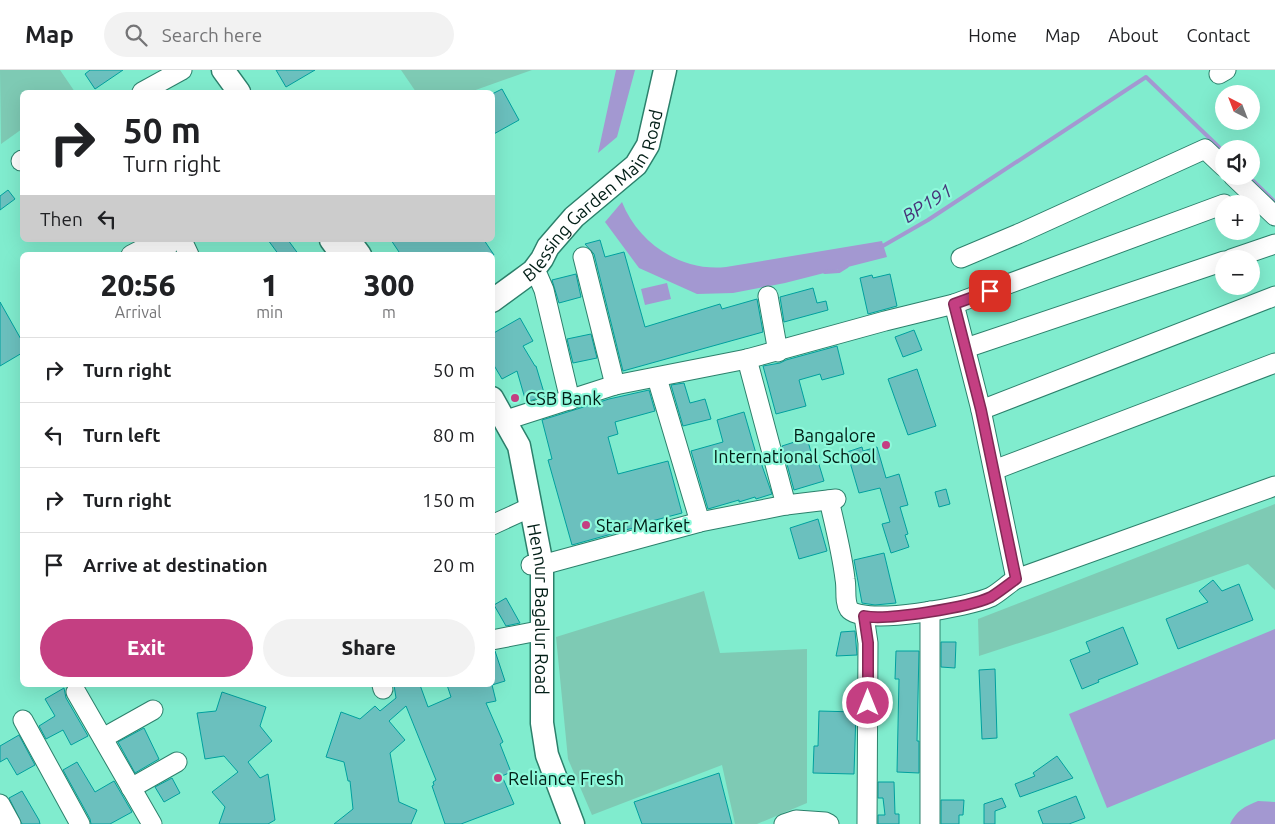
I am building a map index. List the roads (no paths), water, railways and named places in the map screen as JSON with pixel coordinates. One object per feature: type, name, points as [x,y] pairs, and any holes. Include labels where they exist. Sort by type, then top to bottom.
[{"type":"main road","points":[[206,70],[220,90]]},
{"type":"main road","points":[[223,70],[238,90]]},
{"type":"main road","name":"Blessing Garden Main Road","points":[[495,298],[533,271],[548,247],[609,178],[634,140],[649,70]]},
{"type":"main road","name":"Blessing Garden Main Road","points":[[495,280],[523,260],[529,252],[534,239],[563,206],[609,178],[636,165],[648,145],[665,70]]},
{"type":"main road","name":"Hennur Bagalur Road","points":[[495,415],[527,509],[537,565],[542,723],[547,755],[573,824]]},
{"type":"main road","name":"Hennur Bagalur Road","points":[[537,565],[530,726],[536,759],[559,824]]},
{"type":"street","points":[[146,90],[182,70]]},
{"type":"street","points":[[961,258],[1205,149],[1215,158]]},
{"type":"street","points":[[1242,185],[1275,216]]},
{"type":"street","points":[[495,415],[570,400],[615,385],[778,352],[885,320],[954,304],[1215,207]]},
{"type":"street","points":[[137,252],[156,242]]},
{"type":"street","points":[[1257,250],[1275,244]]},
{"type":"street","points":[[583,257],[615,385]]},
{"type":"street","points":[[966,348],[1215,264]]},
{"type":"street","points":[[538,276],[544,290],[570,400]]},
{"type":"street","points":[[768,296],[778,352]]},
{"type":"street","points":[[981,410],[1275,296]]},
{"type":"street","points":[[954,304],[981,410],[1016,579]]},
{"type":"street","points":[[747,359],[786,505]]},
{"type":"street","points":[[994,470],[1275,363]]},
{"type":"street","points":[[657,378],[700,522]]},
{"type":"street","points":[[537,565],[700,522],[786,505],[833,500],[846,580],[848,607],[853,612],[864,616],[890,616],[950,608],[991,597],[1016,579],[1275,486]]},
{"type":"street","points":[[495,524],[527,509]]},
{"type":"street","points":[[930,611],[930,824]]},
{"type":"street","points":[[864,616],[868,643],[867,824]]},
{"type":"street","points":[[495,639],[533,632]]},
{"type":"street","points":[[76,692],[152,824]]},
{"type":"street","points":[[102,738],[153,710]]},
{"type":"street","points":[[23,720],[80,824]]},
{"type":"street","points":[[131,788],[177,762]]},
{"type":"street","points":[[0,804],[11,824]]},
{"type":"street","points":[[784,824],[796,820],[826,822],[830,824]]},
{"type":"waterway","name":"BP191","points":[[881,247],[928,220],[1146,77],[1215,143]]},
{"type":"waterway","name":"BP191","points":[[1257,185],[1275,202]]},
{"type":"waterway","name":"BP191","points":[[825,272],[839,271],[847,266]]},
{"type":"place","name":"CSB Bank","points":[[515,398]]},
{"type":"place","name":"Bangalore International School","points":[[886,445]]},
{"type":"place","name":"Star Market","points":[[586,525]]},
{"type":"place","name":"Reliance Fresh","points":[[498,778]]}]
